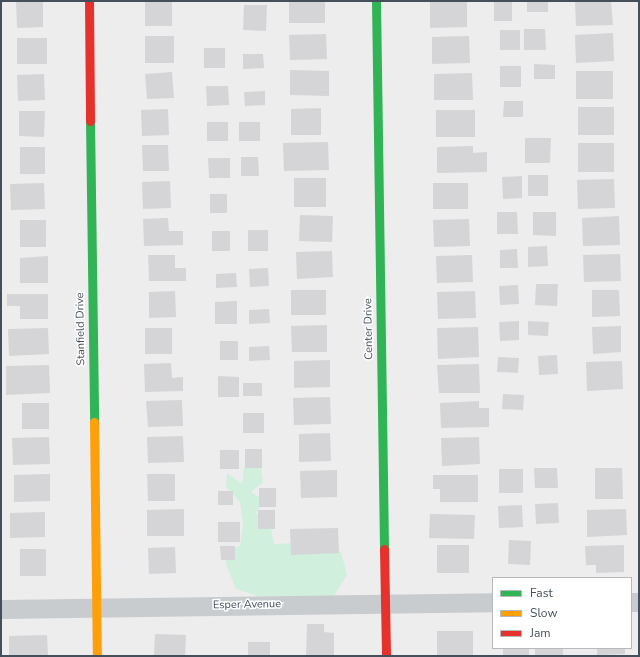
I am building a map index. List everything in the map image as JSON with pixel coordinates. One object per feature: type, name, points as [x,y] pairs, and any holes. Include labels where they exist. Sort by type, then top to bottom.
[{"type":"street","name":"Stanfield Drive","points":[[89,1],[98,608],[97,656]]},
{"type":"street","name":"Center Drive","points":[[376,1],[386,656]]},
{"type":"street","name":"Esper Avenue","points":[[1,609],[385,602],[492,602]]},
{"type":"green space","points":[[252,458],[261,468],[263,482],[251,492],[264,501],[256,513],[271,529],[274,544],[314,542],[341,552],[347,575],[334,596],[258,596],[236,589],[226,564],[227,551],[240,546],[243,523],[240,502],[226,487],[227,473],[242,484],[244,467]]},
{"type":"building","points":[[16,1],[43,1],[43,27],[17,28]]},
{"type":"building","points":[[145,1],[172,1],[172,26],[145,26]]},
{"type":"building","points":[[289,1],[325,1],[325,23],[289,23]]},
{"type":"building","points":[[467,1],[467,27],[430,28],[430,2]]},
{"type":"building","points":[[494,1],[512,1],[512,21],[494,21]]},
{"type":"building","points":[[527,1],[548,1],[548,12],[527,12]]},
{"type":"building","points":[[575,1],[611,1],[613,25],[576,26]]},
{"type":"building","points":[[244,5],[267,5],[266,31],[243,30]]},
{"type":"building","points":[[524,29],[545,29],[546,50],[524,50]]},
{"type":"building","points":[[500,30],[520,30],[520,50],[500,50]]},
{"type":"building","points":[[613,33],[614,61],[576,63],[575,35]]},
{"type":"building","points":[[326,34],[327,59],[290,60],[289,35]]},
{"type":"building","points":[[145,36],[174,36],[174,63],[145,63]]},
{"type":"building","points":[[469,36],[470,63],[432,64],[432,37]]},
{"type":"building","points":[[17,38],[47,38],[47,64],[17,64]]},
{"type":"building","points":[[204,48],[225,48],[225,68],[204,68]]},
{"type":"building","points":[[243,54],[263,54],[264,68],[243,69]]},
{"type":"building","points":[[534,64],[555,65],[555,79],[534,79]]},
{"type":"building","points":[[500,66],[521,66],[521,87],[500,87]]},
{"type":"building","points":[[290,70],[329,71],[329,96],[290,95]]},
{"type":"building","points":[[576,71],[613,71],[613,99],[576,99]]},
{"type":"building","points":[[172,72],[174,98],[147,99],[145,74]]},
{"type":"building","points":[[472,73],[473,100],[434,100],[434,74]]},
{"type":"building","points":[[44,74],[45,100],[18,101],[17,75]]},
{"type":"building","points":[[206,86],[228,86],[229,105],[207,106]]},
{"type":"building","points":[[265,91],[265,105],[245,106],[244,92]]},
{"type":"building","points":[[504,101],[523,101],[523,117],[503,117]]},
{"type":"building","points":[[578,107],[614,107],[614,135],[578,135]]},
{"type":"building","points":[[321,108],[321,135],[291,135],[291,109]]},
{"type":"building","points":[[168,109],[169,135],[142,136],[141,110]]},
{"type":"building","points":[[436,110],[475,110],[475,137],[436,137]]},
{"type":"building","points":[[19,111],[45,111],[44,137],[19,136]]},
{"type":"building","points":[[207,122],[228,122],[228,141],[207,141]]},
{"type":"building","points":[[239,122],[260,122],[260,141],[239,141]]},
{"type":"building","points":[[525,138],[551,138],[550,163],[525,163]]},
{"type":"building","points":[[328,142],[329,170],[284,171],[283,143]]},
{"type":"building","points":[[578,143],[614,143],[614,172],[578,172]]},
{"type":"building","points":[[142,145],[168,145],[169,171],[143,171]]},
{"type":"building","points":[[473,146],[473,153],[487,152],[487,172],[437,173],[437,147]]},
{"type":"building","points":[[20,147],[45,147],[45,174],[20,174]]},
{"type":"building","points":[[241,157],[258,157],[259,176],[241,176]]},
{"type":"building","points":[[208,158],[230,158],[230,178],[209,178]]},
{"type":"building","points":[[528,175],[548,175],[548,196],[528,196]]},
{"type":"building","points":[[522,176],[522,198],[503,199],[502,177]]},
{"type":"building","points":[[294,178],[326,178],[326,207],[294,207]]},
{"type":"building","points":[[614,179],[615,208],[578,209],[577,180]]},
{"type":"building","points":[[170,181],[171,208],[143,209],[142,182]]},
{"type":"building","points":[[44,183],[45,209],[11,210],[10,184]]},
{"type":"building","points":[[433,183],[468,183],[468,209],[433,209]]},
{"type":"building","points":[[210,194],[227,194],[227,213],[210,213]]},
{"type":"building","points":[[497,212],[517,212],[518,234],[497,234]]},
{"type":"building","points":[[533,212],[556,212],[556,236],[533,235]]},
{"type":"building","points":[[300,215],[333,216],[332,242],[299,241]]},
{"type":"building","points":[[619,216],[620,245],[583,246],[582,218]]},
{"type":"building","points":[[168,218],[169,231],[183,231],[183,245],[144,246],[143,219]]},
{"type":"building","points":[[469,219],[470,246],[434,247],[433,220]]},
{"type":"building","points":[[20,220],[46,220],[46,247],[20,247]]},
{"type":"building","points":[[248,230],[268,230],[268,251],[248,251]]},
{"type":"building","points":[[212,231],[230,231],[230,251],[212,251]]},
{"type":"building","points":[[547,246],[548,266],[528,267],[528,247]]},
{"type":"building","points":[[517,249],[518,268],[500,268],[500,250]]},
{"type":"building","points":[[332,251],[333,277],[297,279],[296,252]]},
{"type":"building","points":[[620,254],[621,281],[584,282],[583,255]]},
{"type":"building","points":[[148,255],[175,255],[175,268],[186,268],[186,281],[149,281]]},
{"type":"building","points":[[472,255],[473,282],[437,283],[436,256]]},
{"type":"building","points":[[48,256],[48,283],[20,283],[20,258]]},
{"type":"building","points":[[268,268],[269,286],[250,287],[249,269]]},
{"type":"building","points":[[236,273],[237,287],[216,288],[216,274]]},
{"type":"building","points":[[536,284],[558,284],[557,306],[535,305]]},
{"type":"building","points":[[518,285],[519,304],[500,305],[499,286]]},
{"type":"building","points":[[291,290],[326,290],[326,315],[291,315]]},
{"type":"building","points":[[592,290],[619,290],[620,316],[592,317]]},
{"type":"building","points":[[175,291],[176,317],[149,318],[149,292]]},
{"type":"building","points":[[475,291],[476,318],[438,319],[437,292]]},
{"type":"building","points":[[7,294],[48,294],[48,319],[20,319],[20,306],[7,306]]},
{"type":"building","points":[[237,301],[237,324],[215,324],[215,302]]},
{"type":"building","points":[[269,309],[270,323],[249,324],[249,310]]},
{"type":"building","points":[[519,321],[519,340],[500,341],[499,322]]},
{"type":"building","points":[[528,321],[549,322],[548,336],[528,335]]},
{"type":"building","points":[[327,325],[327,352],[292,352],[291,326]]},
{"type":"building","points":[[621,326],[621,352],[593,354],[592,327]]},
{"type":"building","points":[[478,327],[479,357],[438,359],[437,328]]},
{"type":"building","points":[[48,328],[49,354],[9,356],[8,329]]},
{"type":"building","points":[[145,328],[172,328],[172,354],[145,354]]},
{"type":"building","points":[[220,341],[238,341],[238,360],[220,360]]},
{"type":"building","points":[[269,346],[270,360],[249,361],[249,347]]},
{"type":"building","points":[[557,355],[558,374],[539,375],[538,356]]},
{"type":"building","points":[[498,357],[519,358],[518,373],[497,372]]},
{"type":"building","points":[[330,360],[330,387],[294,388],[294,361]]},
{"type":"building","points":[[622,361],[623,389],[587,391],[586,362]]},
{"type":"building","points":[[171,363],[172,378],[183,377],[183,391],[145,392],[144,364]]},
{"type":"building","points":[[479,364],[480,393],[439,393],[437,365]]},
{"type":"building","points":[[49,365],[50,393],[6,395],[6,366]]},
{"type":"building","points":[[218,376],[239,377],[239,397],[218,397]]},
{"type":"building","points":[[243,383],[262,383],[262,396],[243,396]]},
{"type":"building","points":[[503,394],[524,395],[523,410],[502,409]]},
{"type":"building","points":[[330,397],[331,424],[294,425],[293,398]]},
{"type":"building","points":[[182,400],[183,426],[148,427],[146,401]]},
{"type":"building","points":[[479,401],[479,408],[489,408],[489,427],[441,428],[440,403]]},
{"type":"building","points":[[22,403],[49,403],[49,429],[22,429]]},
{"type":"building","points":[[243,413],[264,413],[264,433],[243,433]]},
{"type":"building","points":[[330,433],[331,461],[299,462],[299,434]]},
{"type":"building","points":[[183,436],[184,462],[148,463],[147,437]]},
{"type":"building","points":[[49,437],[50,464],[13,465],[12,438]]},
{"type":"building","points":[[479,437],[480,464],[442,466],[441,438]]},
{"type":"building","points":[[245,449],[262,449],[262,468],[245,468]]},
{"type":"building","points":[[220,450],[239,450],[239,469],[220,469]]},
{"type":"building","points":[[534,468],[557,468],[558,488],[535,488]]},
{"type":"building","points":[[595,468],[622,468],[623,499],[595,499]]},
{"type":"building","points":[[499,469],[523,469],[523,493],[499,493]]},
{"type":"building","points":[[337,470],[337,497],[301,498],[300,471]]},
{"type":"building","points":[[50,474],[50,501],[14,502],[14,475]]},
{"type":"building","points":[[147,474],[175,474],[175,501],[148,501]]},
{"type":"building","points":[[433,475],[478,475],[478,502],[440,502],[440,489],[433,489]]},
{"type":"building","points":[[259,488],[276,488],[276,507],[259,507]]},
{"type":"building","points":[[218,491],[233,491],[233,505],[218,505]]},
{"type":"building","points":[[558,503],[559,523],[536,524],[535,504]]},
{"type":"building","points":[[522,505],[523,527],[499,528],[498,506]]},
{"type":"building","points":[[184,509],[184,536],[147,536],[147,510]]},
{"type":"building","points":[[626,509],[627,535],[587,537],[587,510]]},
{"type":"building","points":[[258,510],[275,510],[275,529],[258,529]]},
{"type":"building","points":[[45,512],[45,537],[10,538],[10,513]]},
{"type":"building","points":[[430,514],[475,515],[474,539],[429,538]]},
{"type":"building","points":[[218,522],[240,522],[240,542],[218,542]]},
{"type":"building","points":[[338,528],[339,553],[291,555],[290,529]]},
{"type":"building","points":[[509,540],[531,541],[530,565],[508,564]]},
{"type":"building","points":[[437,545],[469,545],[469,573],[437,573]]},
{"type":"building","points":[[624,545],[624,572],[596,573],[596,565],[586,565],[585,546]]},
{"type":"building","points":[[220,546],[235,546],[235,560],[221,560]]},
{"type":"building","points":[[175,547],[176,573],[149,574],[148,548]]},
{"type":"building","points":[[20,549],[46,549],[46,576],[20,576]]},
{"type":"building","points":[[307,624],[324,624],[324,632],[334,633],[334,656],[306,656]]},
{"type":"building","points":[[437,631],[473,631],[473,656],[437,656]]},
{"type":"building","points":[[155,634],[186,635],[185,656],[154,656]]},
{"type":"building","points":[[47,635],[48,656],[9,656],[9,636]]},
{"type":"building","points":[[248,642],[270,642],[270,656],[248,656]]},
{"type":"building","points":[[503,649],[529,649],[529,655],[503,656]]},
{"type":"building","points":[[535,649],[563,649],[563,655],[535,655]]},
{"type":"building","points":[[597,649],[625,649],[625,654],[597,655]]},
{"type":"traffic: fast","points":[[376,1],[384,549]]},
{"type":"traffic: fast","points":[[90,121],[94,422]]},
{"type":"traffic: slow","points":[[94,422],[97,656]]},
{"type":"traffic: jam","points":[[89,1],[90,121]]},
{"type":"traffic: jam","points":[[384,549],[386,656]]}]
